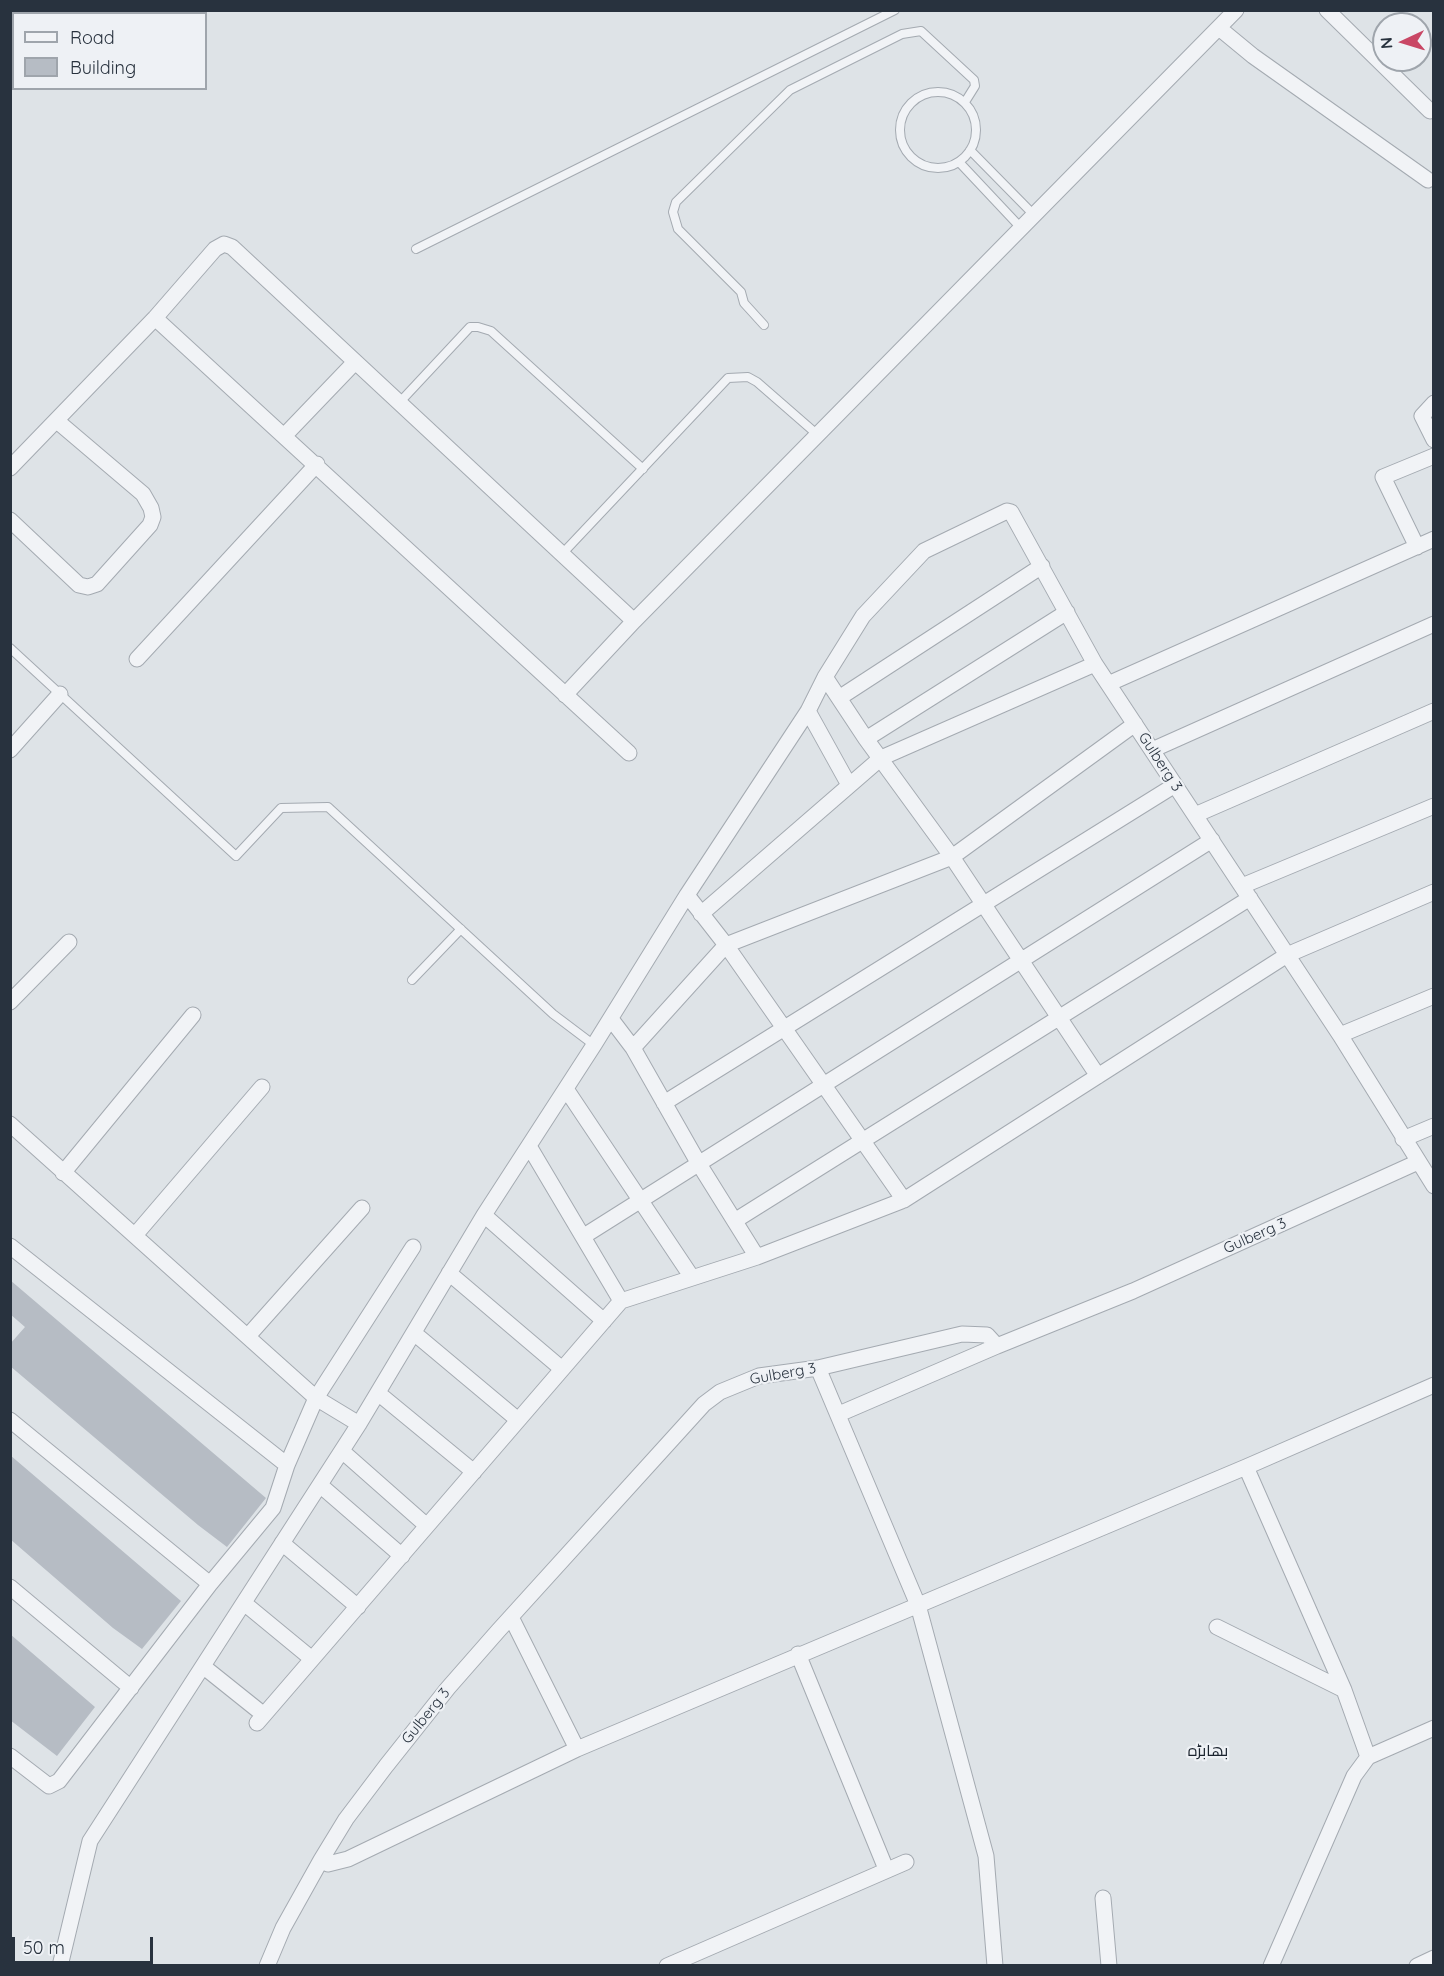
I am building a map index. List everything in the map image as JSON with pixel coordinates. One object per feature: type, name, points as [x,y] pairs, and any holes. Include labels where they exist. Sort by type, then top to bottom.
[{"type":"street","points":[[565,695],[634,621],[819,436],[1236,10]]},
{"type":"street","points":[[1327,10],[1430,111]]},
{"type":"street","points":[[1219,28],[1253,56],[1428,180]]},
{"type":"street","points":[[10,468],[155,318],[215,249],[224,244],[232,247],[634,621]]},
{"type":"street","points":[[155,318],[317,464],[629,753]]},
{"type":"street","points":[[285,435],[355,362]]},
{"type":"street","points":[[1434,403],[1422,416],[1434,440]]},
{"type":"street","points":[[10,520],[79,585],[88,587],[97,584],[150,525],[153,518],[151,508],[143,494],[57,421]]},
{"type":"street","points":[[1417,547],[1383,477],[1434,456]]},
{"type":"street","points":[[137,659],[317,464]]},
{"type":"street","name":"Gulberg 3","points":[[825,677],[863,616],[924,551],[1006,511],[1014,517],[1095,664],[1340,1035],[1434,1186]]},
{"type":"street","points":[[1108,684],[1434,539]]},
{"type":"street","points":[[839,698],[1042,566]]},
{"type":"street","points":[[866,739],[1067,612]]},
{"type":"street","points":[[1152,750],[1434,624]]},
{"type":"street","points":[[701,914],[881,758],[1095,664]]},
{"type":"street","points":[[60,1965],[90,1841],[342,1451],[484,1215],[611,1019],[687,895],[808,711],[825,677],[866,739],[952,857],[1098,1076]]},
{"type":"street","points":[[10,750],[60,694]]},
{"type":"street","points":[[808,711],[849,785]]},
{"type":"street","points":[[1195,815],[1434,711]]},
{"type":"street","points":[[633,1048],[726,945],[952,857],[1135,724]]},
{"type":"street","points":[[664,1103],[1175,785]]},
{"type":"street","points":[[736,1220],[1059,1017],[1246,892],[1434,806]]},
{"type":"street","points":[[584,1236],[1212,840]]},
{"type":"street","points":[[204,1667],[261,1719],[621,1301],[691,1276],[757,1257],[904,1200],[1287,955],[1434,892]]},
{"type":"street","points":[[687,895],[726,945],[825,1084],[861,1141],[904,1200]]},
{"type":"street","points":[[10,1002],[69,942]]},
{"type":"street","points":[[1340,1035],[1434,996]]},
{"type":"street","points":[[63,1173],[193,1015]]},
{"type":"street","points":[[611,1019],[633,1048],[699,1164],[757,1257]]},
{"type":"street","points":[[136,1234],[262,1087]]},
{"type":"street","points":[[566,1089],[691,1276]]},
{"type":"street","points":[[10,1124],[63,1173],[136,1234],[316,1398],[359,1424]]},
{"type":"street","points":[[1403,1139],[1434,1126]]},
{"type":"street","points":[[529,1146],[621,1301]]},
{"type":"street","name":"Gulberg 3","points":[[267,1965],[283,1928],[345,1818],[448,1688],[704,1404],[732,1385],[759,1376],[818,1368],[962,1334],[987,1335],[997,1346],[1133,1291],[1418,1162]]},
{"type":"street","points":[[248,1336],[362,1208]]},
{"type":"street","points":[[484,1215],[604,1321]]},
{"type":"street","points":[[10,1246],[287,1465]]},
{"type":"street","points":[[10,1756],[49,1786],[59,1781],[210,1584],[273,1508],[287,1465],[316,1398],[413,1247]]},
{"type":"street","points":[[449,1273],[562,1369]]},
{"type":"street","points":[[414,1333],[518,1420]]},
{"type":"street","points":[[839,1414],[997,1346]]},
{"type":"street","points":[[818,1368],[918,1605],[986,1856],[995,1965]]},
{"type":"street","points":[[321,1860],[328,1864],[348,1859],[577,1749],[1246,1467],[1434,1385]]},
{"type":"street","points":[[378,1393],[474,1472]]},
{"type":"street","points":[[10,1420],[210,1584]]},
{"type":"street","points":[[342,1451],[427,1526]]},
{"type":"street","points":[[1246,1467],[1344,1689],[1368,1757]]},
{"type":"street","points":[[320,1485],[402,1556]]},
{"type":"street","points":[[282,1543],[358,1607]]},
{"type":"street","points":[[10,1587],[131,1688]]},
{"type":"street","points":[[244,1603],[312,1659]]},
{"type":"street","points":[[511,1617],[577,1749]]},
{"type":"street","points":[[1217,1627],[1344,1689]]},
{"type":"street","points":[[798,1654],[886,1869]]},
{"type":"street","points":[[1271,1965],[1354,1776],[1368,1757],[1434,1728]]},
{"type":"street","points":[[667,1965],[906,1862]]},
{"type":"street","points":[[1103,1898],[1109,1965]]},
{"type":"street","points":[[1417,1965],[1434,1958]]},
{"type":"lane","points":[[416,249],[895,10]]},
{"type":"lane","points":[[764,325],[744,303],[741,292],[678,229],[673,212],[676,202],[790,90],[902,34],[921,31],[974,80],[975,87],[964,102]]},
{"type":"lane","points":[[939,92],[953,95],[964,102],[972,113],[976,125],[975,138],[970,150],[959,162],[938,167],[918,162],[908,153],[902,140],[900,126],[909,107],[925,94],[939,92]]},
{"type":"lane","points":[[970,150],[1035,216]]},
{"type":"lane","points":[[959,162],[1022,229]]},
{"type":"lane","points":[[399,403],[470,327],[478,327],[491,331],[643,469]]},
{"type":"lane","points":[[562,554],[728,378],[748,376],[819,436]]},
{"type":"lane","points":[[10,648],[236,856],[281,808],[328,807],[553,1014],[594,1045]]},
{"type":"lane","points":[[412,980],[461,929]]},
{"type":"building","points":[[10,1280],[266,1498],[227,1547],[10,1366],[10,1344],[25,1327],[10,1314]]},
{"type":"building","points":[[10,1455],[181,1601],[142,1649],[113,1628],[10,1539]]},
{"type":"building","points":[[10,1634],[95,1707],[57,1756],[10,1720]]},
{"type":"district","name":"بھابڑہ","points":[[1208,1751]]}]
